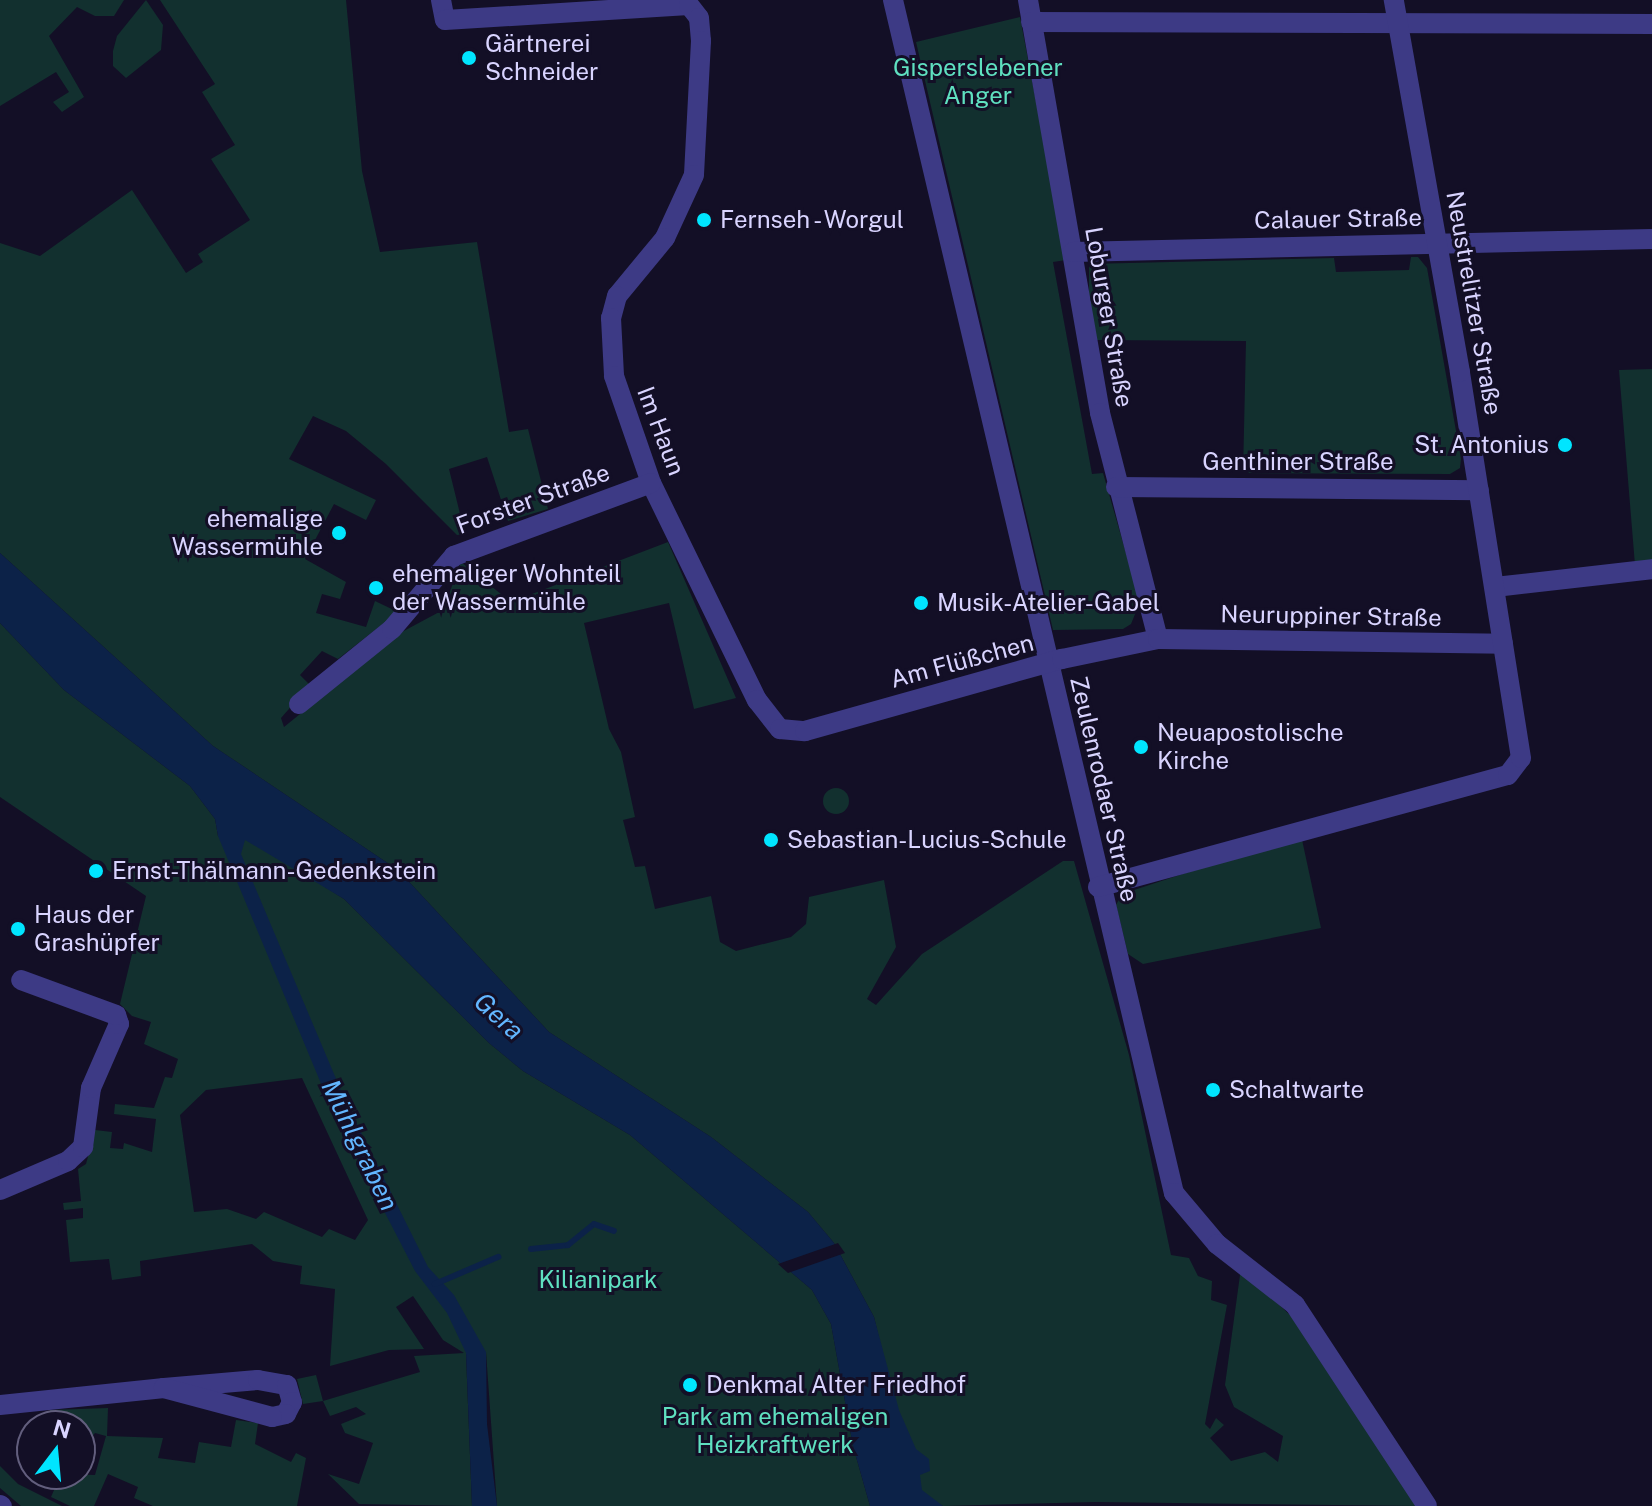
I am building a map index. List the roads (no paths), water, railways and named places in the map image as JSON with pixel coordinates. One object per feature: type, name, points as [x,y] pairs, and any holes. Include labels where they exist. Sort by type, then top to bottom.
[{"type":"street","points":[[441,0],[445,20],[689,3]]},
{"type":"street","name":"Zeulenrodaer Straße","points":[[893,0],[1049,664],[1098,887],[1174,1193],[1217,1244],[1295,1305],[1427,1506]]},
{"type":"street","name":"Loburger Straße","points":[[1028,0],[1116,487],[1158,639]]},
{"type":"street","name":"Neustrelitzer Straße","points":[[1098,887],[1508,775],[1521,758],[1438,243],[1394,0]]},
{"type":"street","name":"Im Haun","points":[[689,3],[699,18],[701,41],[694,175],[665,238],[628,280],[611,318],[618,399],[651,483],[757,700],[780,729]]},
{"type":"street","points":[[1031,22],[1652,24]]},
{"type":"street","name":"Calauer Straße","points":[[1073,252],[1652,239]]},
{"type":"street","name":"Forster Straße","points":[[299,704],[392,629],[454,556],[651,483]]},
{"type":"street","name":"Genthiner Straße","points":[[1116,487],[1479,490]]},
{"type":"street","points":[[1495,587],[1652,569]]},
{"type":"street","name":"Am Flüßchen","points":[[780,729],[805,731],[1049,664],[1158,639]]},
{"type":"street","name":"Neuruppiner Straße","points":[[1158,639],[1503,644]]},
{"type":"street","points":[[0,1190],[68,1161],[83,1147],[91,1088],[119,1024],[116,1015],[21,980]]},
{"type":"street","points":[[0,1405],[164,1388],[258,1380],[287,1385],[292,1402],[286,1414],[272,1417],[164,1388]]},
{"type":"water","points":[[0,553],[213,746],[398,870],[549,1032],[711,1137],[808,1212],[834,1243],[874,1317],[899,1410],[916,1449],[929,1459],[930,1471],[920,1475],[922,1490],[943,1506],[870,1506],[853,1446],[831,1324],[812,1290],[630,1135],[523,1071],[489,1043],[344,899],[245,840],[241,854],[345,1100],[428,1267],[454,1295],[486,1352],[487,1424],[497,1506],[472,1506],[466,1353],[447,1313],[415,1271],[332,1110],[218,836],[215,819],[190,786],[64,690],[0,623]]},
{"type":"waterway","points":[[531,1249],[568,1245],[594,1224],[614,1231]]},
{"type":"waterway","points":[[435,1284],[498,1257]]},
{"type":"place","name":"Gärtnerei Schneider","points":[[469,58]]},
{"type":"place","name":"Fernseh - Worgul","points":[[704,220]]},
{"type":"place","name":"St. Antonius","points":[[1565,445]]},
{"type":"place","name":"ehemalige Wassermühle","points":[[339,533]]},
{"type":"place","name":"ehemaliger Wohnteil der Wassermühle","points":[[376,588]]},
{"type":"place","name":"Musik-Atelier-Gabel","points":[[921,603]]},
{"type":"place","name":"Neuapostolische Kirche","points":[[1141,747]]},
{"type":"place","name":"Sebastian-Lucius-Schule","points":[[771,840]]},
{"type":"place","name":"Ernst-Thälmann-Gedenkstein","points":[[96,871]]},
{"type":"place","name":"Haus der Grashüpfer","points":[[18,929]]},
{"type":"place","name":"Schaltwarte","points":[[1213,1090]]},
{"type":"place","name":"Denkmal Alter Friedhof","points":[[690,1385]]},
{"type":"park label","name":"Gisperslebener Anger","points":[[978,82]]},
{"type":"park label","name":"Kilianipark","points":[[598,1280]]},
{"type":"park label","name":"Park am ehemaligen Heizkraftwerk","points":[[775,1431]]},
{"type":"water label","name":"Gera","points":[[499,1016]]},
{"type":"water label","name":"Mühlgraben","points":[[360,1145]]}]
